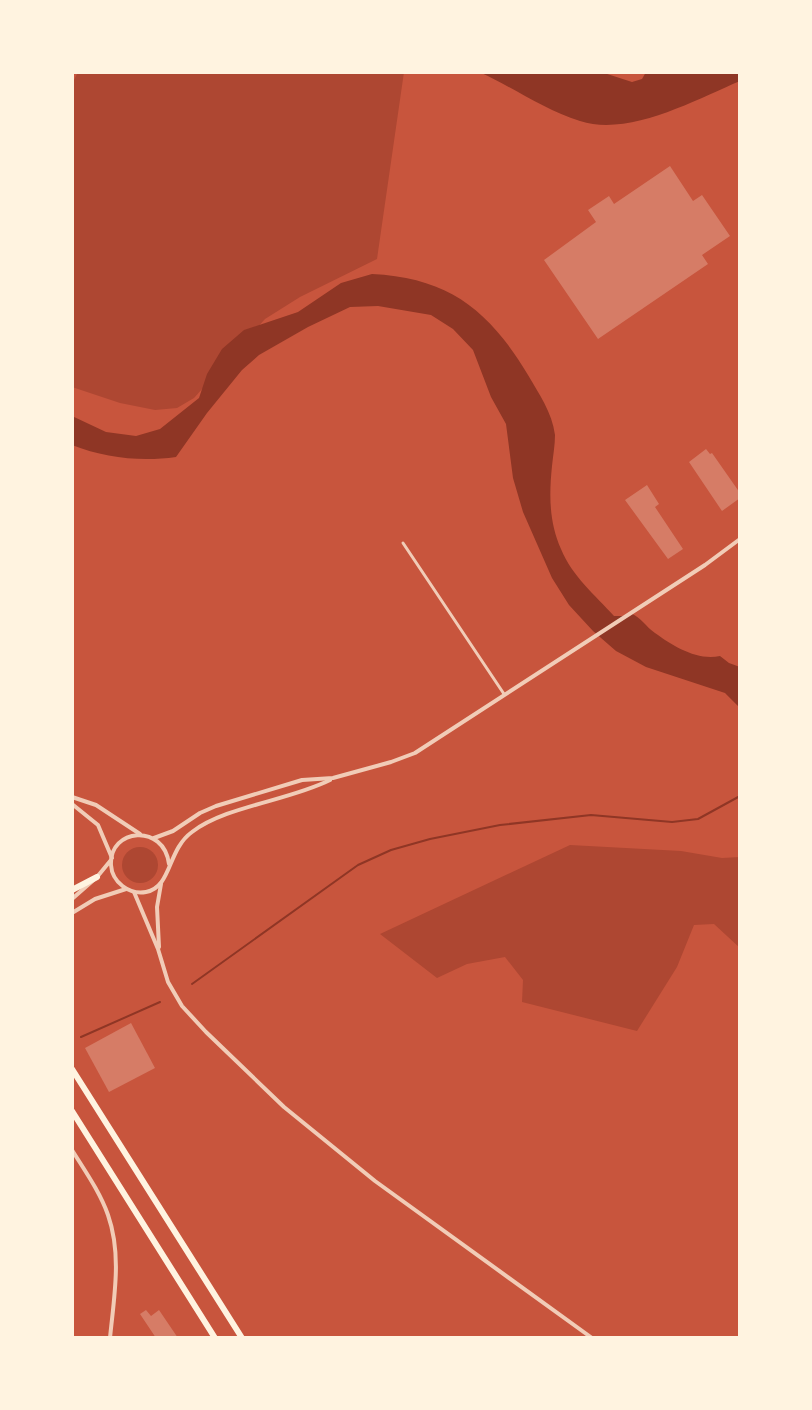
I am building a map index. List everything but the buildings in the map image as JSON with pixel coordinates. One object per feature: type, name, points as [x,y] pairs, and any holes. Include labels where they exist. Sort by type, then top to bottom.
[{"type":"highway","points":[[72,890],[97,877]]},
{"type":"highway","points":[[72,1069],[242,1338]]},
{"type":"highway","points":[[72,1111],[215,1338]]},
{"type":"street","points":[[154,838],[173,831],[216,806],[302,780],[333,778],[415,753],[705,565],[740,539]]},
{"type":"street","points":[[403,543],[504,694]]},
{"type":"street","points":[[158,949],[157,907],[162,883],[180,842],[205,823],[306,792],[333,778]]},
{"type":"street","points":[[72,797],[96,805],[142,835],[154,838],[165,849],[169,864]]},
{"type":"street","points":[[72,804],[98,825],[112,858],[115,877],[126,889],[149,891],[162,883]]},
{"type":"street","points":[[72,899],[97,877],[126,839],[142,835]]},
{"type":"street","points":[[72,913],[107,894],[126,889]]},
{"type":"street","points":[[134,892],[168,982],[182,1006],[197,1023],[284,1107],[375,1181],[592,1338]]},
{"type":"street","points":[[72,1150],[103,1203],[115,1239],[116,1271],[110,1338]]},
{"type":"shaded area","points":[[78,72],[404,72],[377,259],[300,297],[265,319],[194,398],[177,408],[155,410],[120,403],[72,387],[72,84]]},
{"type":"shaded area","points":[[479,72],[601,72],[632,82],[642,79],[646,72],[740,72],[740,81],[662,114],[619,124],[599,125],[554,111]]},
{"type":"shaded area","points":[[372,274],[423,282],[445,291],[464,302],[498,332],[528,375],[551,419],[555,435],[550,487],[552,519],[557,539],[571,568],[614,616],[630,613],[677,647],[703,656],[720,656],[740,667],[740,708],[725,693],[646,667],[616,651],[569,605],[552,578],[523,512],[513,478],[506,424],[491,397],[473,350],[453,329],[431,315],[378,306],[350,307],[308,327],[259,355],[242,370],[176,457],[123,458],[72,445],[72,416],[106,432],[136,436],[160,429],[199,398],[207,374],[222,349],[244,330],[298,312],[341,283]]},
{"type":"shaded area","points":[[570,845],[740,857],[740,948],[714,924],[694,925],[677,967],[637,1031],[522,1002],[523,980],[505,957],[467,964],[437,978],[380,934]]},
{"type":"shaded area","points":[[140,847],[153,852],[158,865],[153,878],[140,883],[127,878],[122,865],[127,852]]},
{"type":"waterway","points":[[192,984],[358,865],[391,850],[500,825],[591,815],[672,822],[698,819],[740,796]]},
{"type":"waterway","points":[[81,1037],[160,1002]]}]
